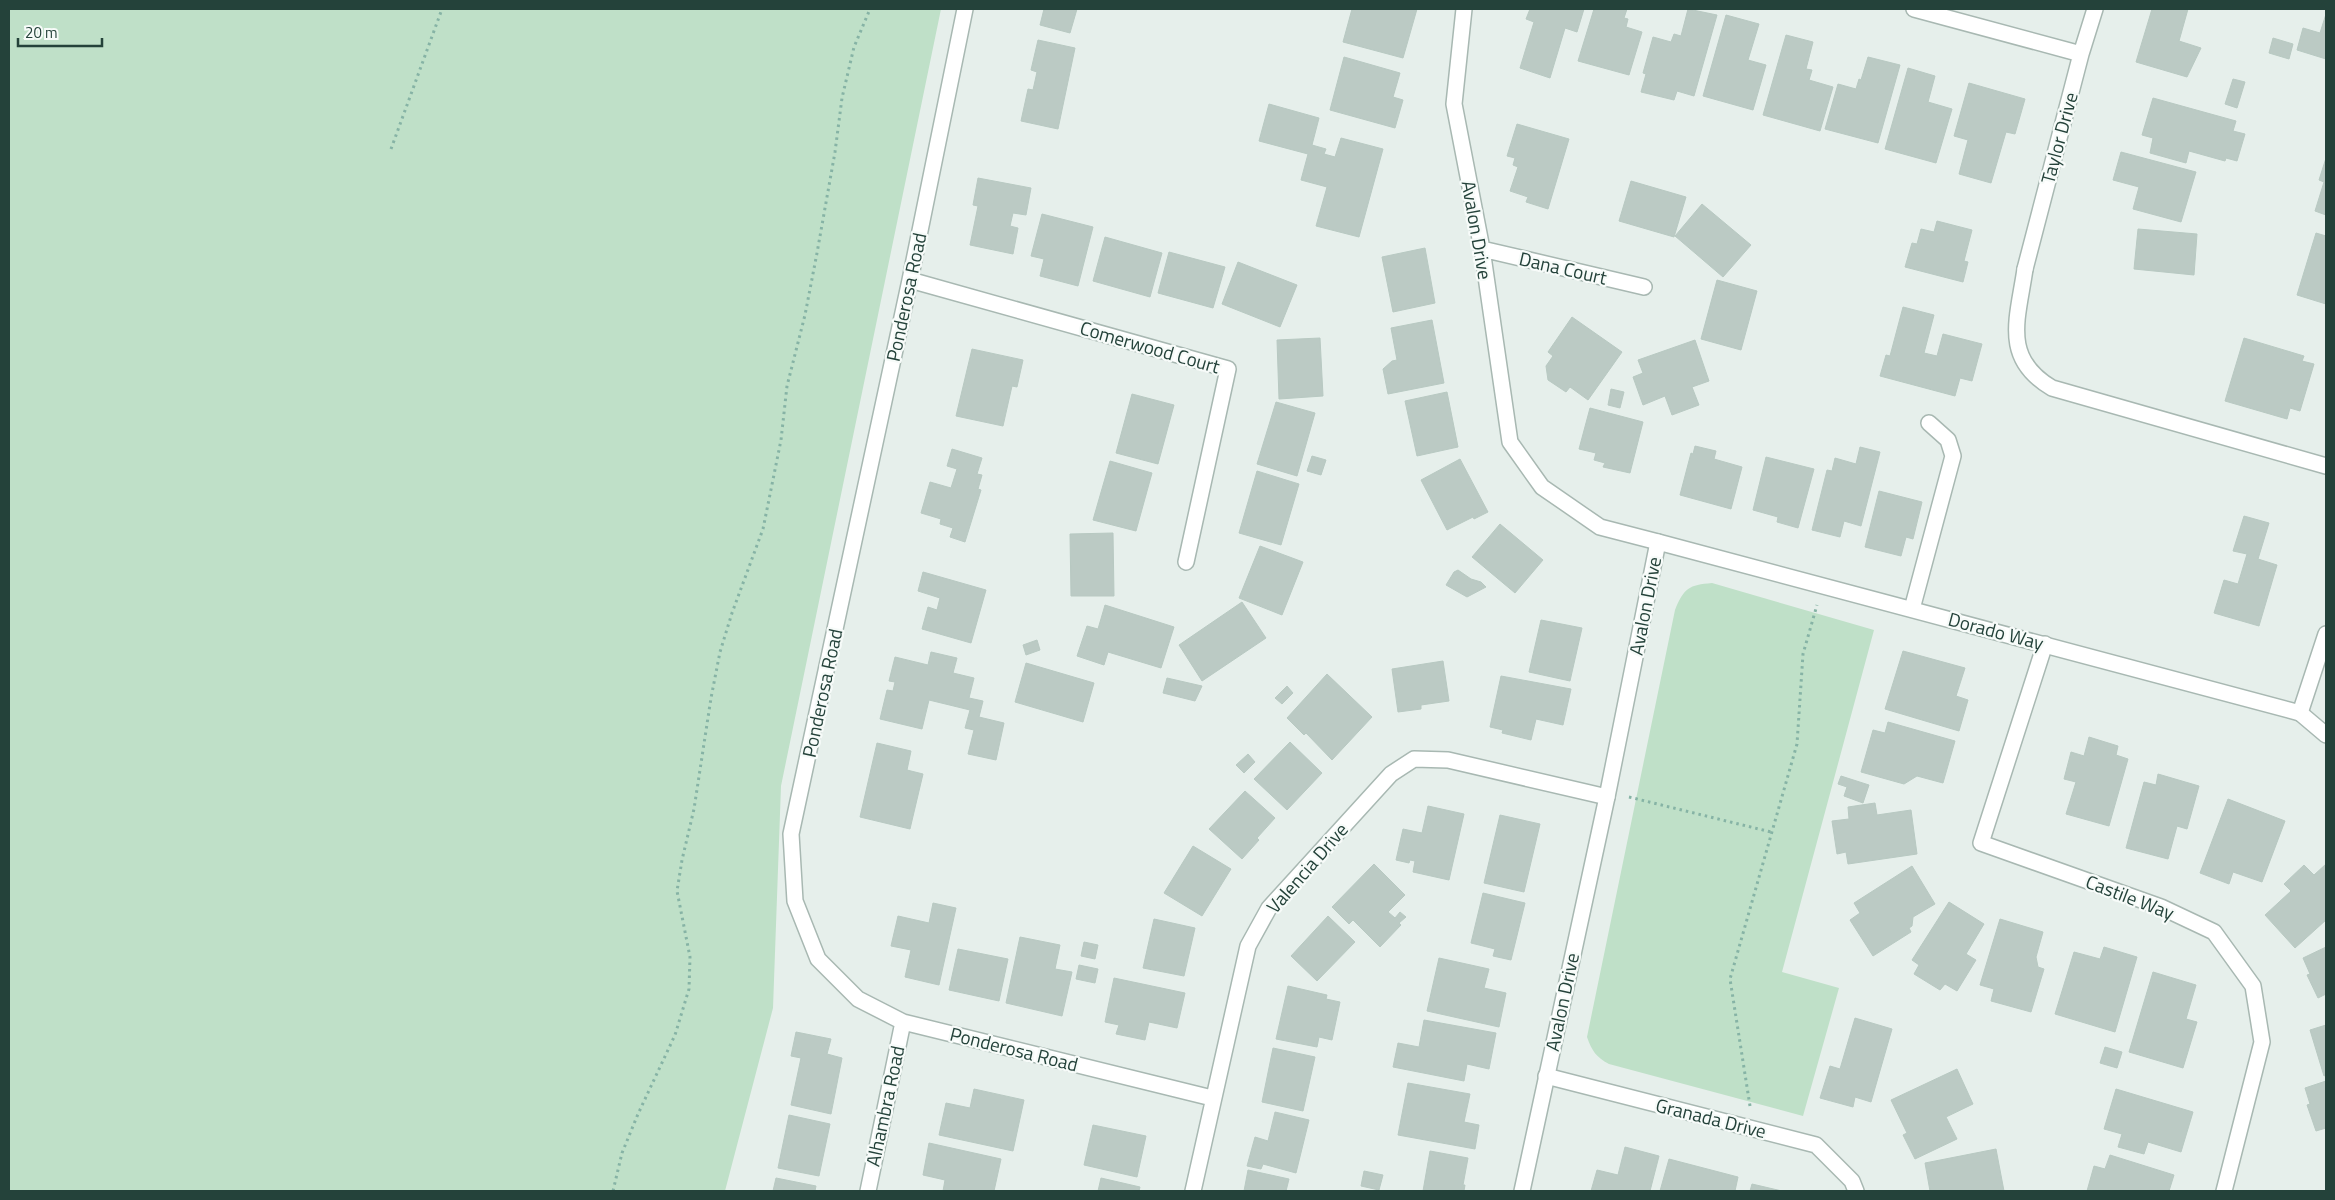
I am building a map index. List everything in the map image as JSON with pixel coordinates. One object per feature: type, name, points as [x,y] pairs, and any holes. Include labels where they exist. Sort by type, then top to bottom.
[{"type":"street","name":"Ponderosa Road","points":[[965,9],[910,280],[791,834],[795,901],[818,959],[858,999],[903,1022],[1212,1098]]},
{"type":"street","name":"Avalon Drive","points":[[1464,9],[1454,104],[1482,249],[1510,442],[1542,487],[1600,528],[1658,542],[1607,797],[1522,1191]]},
{"type":"street","points":[[1914,9],[2081,54]]},
{"type":"street","name":"Taylor Drive","points":[[2095,9],[2081,54],[2025,269],[2017,327],[2017,342],[2024,364],[2052,388],[2326,466]]},
{"type":"street","name":"Dana Court","points":[[1482,249],[1644,287]]},
{"type":"street","name":"Comerwood Court","points":[[910,280],[1228,369],[1186,562]]},
{"type":"street","points":[[1912,608],[1953,456],[1948,440],[1930,423]]},
{"type":"street","name":"Dorado Way","points":[[1658,542],[1912,608],[2300,713],[2326,735]]},
{"type":"street","points":[[2300,713],[2326,634]]},
{"type":"street","name":"Castile Way","points":[[2045,644],[1981,842],[2160,906],[2214,932],[2253,986],[2262,1042],[2224,1191]]},
{"type":"street","name":"Valencia Drive","points":[[1193,1191],[1212,1098],[1248,946],[1269,908],[1391,774],[1414,760],[1448,760],[1607,797]]},
{"type":"street","name":"Alhambra Road","points":[[868,1191],[903,1022]]},
{"type":"street","name":"Granada Drive","points":[[1546,1076],[1816,1145],[1852,1181],[1856,1191]]},
{"type":"path","points":[[391,149],[442,9]]},
{"type":"path","points":[[613,1191],[622,1153],[638,1114],[676,1035],[689,989],[690,958],[678,891],[682,860],[694,809],[715,679],[720,652],[732,613],[763,529],[781,440],[787,386],[805,315],[817,253],[835,152],[842,98],[854,47],[870,9]]},
{"type":"path","points":[[1754,1129],[1730,979],[1796,744],[1802,654],[1822,586]]},
{"type":"path","points":[[1607,797],[1634,797],[1771,832]]},
{"type":"green space","points":[[9,9],[941,9],[781,786],[773,1008],[725,1191],[9,1191]]},
{"type":"green space","points":[[1712,583],[1874,630],[1782,972],[1839,988],[1803,1116],[1609,1064],[1595,1053],[1587,1037],[1675,610],[1681,597],[1688,589]]},
{"type":"building","points":[[1044,9],[1077,9],[1070,33],[1040,25]]},
{"type":"building","points":[[1352,9],[1417,9],[1403,58],[1343,42]]},
{"type":"building","points":[[1530,9],[1584,9],[1577,32],[1565,28],[1550,78],[1520,68],[1534,22],[1526,19]]},
{"type":"building","points":[[1594,9],[1627,9],[1624,18],[1628,19],[1626,27],[1642,32],[1629,75],[1578,61]]},
{"type":"building","points":[[1688,9],[1717,15],[1694,96],[1677,91],[1674,100],[1641,92],[1646,74],[1643,73],[1653,37],[1671,42],[1674,34],[1681,36]]},
{"type":"building","points":[[2152,9],[2188,9],[2179,41],[2201,48],[2187,77],[2136,62]]},
{"type":"building","points":[[2326,14],[2326,59],[2297,50],[2303,28],[2320,33]]},
{"type":"building","points":[[1726,15],[1759,24],[1748,60],[1766,65],[1753,110],[1703,96]]},
{"type":"building","points":[[1786,35],[1813,42],[1806,69],[1812,70],[1809,80],[1833,87],[1820,131],[1763,115]]},
{"type":"building","points":[[2273,38],[2293,44],[2289,59],[2269,53]]},
{"type":"building","points":[[1038,40],[1075,48],[1058,129],[1021,121],[1028,89],[1033,90],[1037,72],[1031,70]]},
{"type":"building","points":[[1344,57],[1400,73],[1393,97],[1403,100],[1395,128],[1330,110]]},
{"type":"building","points":[[1868,57],[1900,65],[1878,143],[1825,129],[1838,84],[1856,89],[1859,79],[1861,80]]},
{"type":"building","points":[[1908,68],[1935,76],[1928,102],[1952,109],[1936,163],[1885,149]]},
{"type":"building","points":[[2233,79],[2245,82],[2237,108],[2225,104]]},
{"type":"building","points":[[1969,83],[2025,99],[2015,134],[2006,132],[1991,183],[1959,174],[1968,140],[1954,136]]},
{"type":"building","points":[[2153,98],[2236,121],[2233,131],[2245,134],[2237,161],[2226,158],[2225,161],[2189,151],[2186,163],[2150,153],[2153,138],[2142,135]]},
{"type":"building","points":[[1269,104],[1319,118],[1312,145],[1326,149],[1324,154],[1335,157],[1341,138],[1383,149],[1359,237],[1316,226],[1327,187],[1301,180],[1308,154],[1259,141]]},
{"type":"building","points":[[1517,124],[1569,139],[1548,209],[1526,202],[1528,197],[1510,191],[1518,167],[1513,165],[1515,158],[1507,156]]},
{"type":"building","points":[[2121,152],[2196,172],[2181,222],[2133,209],[2139,187],[2113,180]]},
{"type":"building","points":[[2326,158],[2326,215],[2315,211],[2324,182],[2319,180]]},
{"type":"building","points":[[978,178],[1031,188],[1026,215],[1013,213],[1010,226],[1018,228],[1013,254],[970,245],[978,206],[973,205]]},
{"type":"building","points":[[1631,181],[1686,197],[1674,237],[1619,221]]},
{"type":"building","points":[[1702,204],[1751,245],[1723,277],[1675,236]]},
{"type":"building","points":[[1042,214],[1093,227],[1078,286],[1040,276],[1044,259],[1031,256]]},
{"type":"building","points":[[1937,221],[1972,230],[1964,261],[1968,262],[1963,282],[1905,267],[1912,243],[1917,244],[1921,229],[1934,232]]},
{"type":"building","points":[[2138,229],[2197,234],[2194,275],[2134,269]]},
{"type":"building","points":[[2316,233],[2326,236],[2326,304],[2297,295]]},
{"type":"building","points":[[1105,237],[1162,253],[1150,297],[1093,281]]},
{"type":"building","points":[[1425,248],[1435,303],[1393,312],[1382,257]]},
{"type":"building","points":[[1169,252],[1225,267],[1213,308],[1158,293]]},
{"type":"building","points":[[1238,262],[1297,285],[1280,327],[1222,304]]},
{"type":"building","points":[[1717,280],[1757,291],[1741,350],[1701,339]]},
{"type":"building","points":[[1903,307],[1934,315],[1924,353],[1937,356],[1943,334],[1982,344],[1972,381],[1960,378],[1955,396],[1880,376],[1886,355],[1890,356]]},
{"type":"building","points":[[1572,317],[1622,352],[1588,400],[1570,387],[1566,392],[1548,380],[1546,366],[1553,356],[1548,352]]},
{"type":"building","points":[[1432,320],[1444,383],[1388,394],[1383,369],[1392,361],[1397,360],[1391,328]]},
{"type":"building","points":[[1320,338],[1323,396],[1279,399],[1277,340]]},
{"type":"building","points":[[2244,338],[2304,356],[2302,361],[2314,364],[2300,411],[2290,408],[2287,419],[2225,401]]},
{"type":"building","points":[[1695,340],[1709,381],[1692,387],[1699,405],[1672,415],[1665,396],[1643,405],[1633,377],[1643,373],[1638,360]]},
{"type":"building","points":[[972,349],[1023,360],[1017,387],[1012,386],[1003,426],[956,416]]},
{"type":"building","points":[[1611,389],[1624,392],[1620,408],[1608,405]]},
{"type":"building","points":[[1447,392],[1458,447],[1417,456],[1405,401]]},
{"type":"building","points":[[1132,394],[1174,405],[1158,464],[1116,453]]},
{"type":"building","points":[[1276,402],[1315,413],[1297,476],[1257,464]]},
{"type":"building","points":[[1590,408],[1643,422],[1630,473],[1603,467],[1605,463],[1594,460],[1596,453],[1579,449]]},
{"type":"building","points":[[1695,446],[1716,451],[1714,459],[1742,467],[1731,509],[1680,495],[1691,453],[1693,454]]},
{"type":"building","points":[[1860,447],[1880,452],[1861,526],[1844,521],[1840,537],[1812,530],[1827,470],[1832,471],[1835,458],[1856,464]]},
{"type":"building","points":[[952,449],[982,458],[977,474],[982,475],[978,489],[981,490],[965,542],[950,537],[953,528],[940,524],[941,519],[921,513],[930,482],[951,488],[957,469],[947,466]]},
{"type":"building","points":[[1312,456],[1326,460],[1321,475],[1307,471]]},
{"type":"building","points":[[1766,457],[1814,469],[1798,528],[1777,522],[1778,517],[1753,510]]},
{"type":"building","points":[[1460,459],[1488,512],[1447,530],[1421,480]]},
{"type":"building","points":[[1110,461],[1152,473],[1136,531],[1093,520]]},
{"type":"building","points":[[1257,471],[1299,484],[1281,545],[1239,533]]},
{"type":"building","points":[[1879,491],[1922,502],[1913,539],[1906,537],[1901,556],[1865,547]]},
{"type":"building","points":[[2244,516],[2269,523],[2258,559],[2277,565],[2259,626],[2214,613],[2224,580],[2238,584],[2247,554],[2233,551]]},
{"type":"building","points":[[1500,524],[1543,560],[1515,593],[1472,557]]},
{"type":"building","points":[[1113,533],[1114,596],[1071,596],[1070,534]]},
{"type":"building","points":[[1260,546],[1303,562],[1282,615],[1239,598]]},
{"type":"building","points":[[1458,570],[1471,579],[1481,582],[1486,587],[1467,597],[1446,585],[1454,572]]},
{"type":"building","points":[[923,572],[986,590],[971,643],[922,629],[928,607],[937,610],[940,598],[918,591]]},
{"type":"building","points":[[1242,602],[1266,638],[1202,681],[1179,645]]},
{"type":"building","points":[[1105,605],[1174,627],[1161,668],[1108,652],[1104,665],[1077,656],[1087,626],[1098,629]]},
{"type":"building","points":[[1541,620],[1582,628],[1570,681],[1529,672]]},
{"type":"building","points":[[1037,640],[1040,650],[1026,655],[1023,645]]},
{"type":"building","points":[[1903,651],[1965,668],[1956,696],[1968,700],[1959,731],[1885,709]]},
{"type":"building","points":[[931,652],[957,658],[953,673],[974,678],[969,698],[983,701],[979,717],[1004,723],[996,760],[968,754],[974,730],[965,728],[970,710],[929,700],[922,729],[880,719],[887,690],[893,691],[895,682],[889,681],[895,657],[928,665]]},
{"type":"building","points":[[1443,661],[1449,701],[1421,705],[1421,709],[1398,712],[1392,669]]},
{"type":"building","points":[[1026,663],[1094,683],[1083,722],[1015,702]]},
{"type":"building","points":[[1327,674],[1372,717],[1332,760],[1306,733],[1304,735],[1287,718]]},
{"type":"building","points":[[1501,676],[1571,689],[1563,725],[1536,719],[1531,740],[1502,733],[1503,730],[1490,727]]},
{"type":"building","points":[[1167,678],[1202,686],[1195,701],[1163,693]]},
{"type":"building","points":[[1287,686],[1293,693],[1282,704],[1275,698]]},
{"type":"building","points":[[1888,722],[1955,741],[1943,783],[1917,776],[1904,784],[1861,772],[1873,730],[1885,733]]},
{"type":"building","points":[[2089,737],[2118,746],[2116,755],[2128,759],[2109,826],[2066,814],[2076,782],[2064,779],[2071,752],[2084,756]]},
{"type":"building","points":[[1290,742],[1322,773],[1287,810],[1254,779]]},
{"type":"building","points":[[877,743],[911,751],[907,770],[923,774],[910,829],[860,817]]},
{"type":"building","points":[[1248,754],[1255,762],[1244,773],[1236,765]]},
{"type":"building","points":[[2158,774],[2199,786],[2187,829],[2177,826],[2168,859],[2126,848],[2144,782],[2156,785]]},
{"type":"building","points":[[1841,776],[1869,785],[1863,803],[1844,796],[1847,787],[1838,784]]},
{"type":"building","points":[[1245,791],[1275,818],[1242,859],[1209,829]]},
{"type":"building","points":[[2228,799],[2285,821],[2262,882],[2233,872],[2229,884],[2200,873]]},
{"type":"building","points":[[1875,803],[1877,815],[1911,810],[1917,854],[1848,864],[1846,852],[1837,854],[1832,821],[1849,819],[1848,807]]},
{"type":"building","points":[[1428,806],[1464,814],[1449,880],[1413,872],[1415,861],[1410,860],[1409,863],[1396,860],[1403,829],[1422,833]]},
{"type":"building","points":[[1500,815],[1540,824],[1524,892],[1484,883]]},
{"type":"building","points":[[1193,846],[1231,869],[1202,916],[1164,893]]},
{"type":"building","points":[[1374,864],[1405,895],[1388,912],[1395,918],[1400,912],[1406,917],[1380,947],[1353,920],[1349,924],[1332,907]]},
{"type":"building","points":[[2326,864],[2326,920],[2295,948],[2265,915],[2291,891],[2284,884],[2304,865],[2314,875]]},
{"type":"building","points":[[1912,866],[1935,904],[1913,917],[1912,926],[1909,928],[1911,932],[1873,956],[1850,920],[1860,913],[1854,903]]},
{"type":"building","points":[[1483,893],[1525,903],[1511,960],[1493,956],[1495,949],[1471,943]]},
{"type":"building","points":[[1949,902],[1984,924],[1966,954],[1976,960],[1957,991],[1945,984],[1940,990],[1914,974],[1919,965],[1912,960]]},
{"type":"building","points":[[933,903],[956,908],[939,985],[905,977],[911,950],[891,946],[898,916],[929,923]]},
{"type":"building","points":[[1328,916],[1355,942],[1317,981],[1291,956]]},
{"type":"building","points":[[1154,919],[1195,928],[1184,976],[1143,968]]},
{"type":"building","points":[[2000,919],[2043,932],[2036,957],[2038,967],[2044,969],[2031,1012],[1991,1001],[1994,989],[1980,985]]},
{"type":"building","points":[[1020,937],[1060,945],[1055,969],[1072,972],[1062,1016],[1006,1003]]},
{"type":"building","points":[[1084,942],[1098,945],[1095,959],[1081,956]]},
{"type":"building","points":[[2104,947],[2137,957],[2115,1032],[2055,1014],[2074,952],[2100,959]]},
{"type":"building","points":[[2326,947],[2326,994],[2318,998],[2307,975],[2310,974],[2303,958]]},
{"type":"building","points":[[958,949],[1008,959],[999,1001],[949,990]]},
{"type":"building","points":[[1439,958],[1489,969],[1484,988],[1506,993],[1499,1027],[1427,1011]]},
{"type":"building","points":[[1079,965],[1098,969],[1095,983],[1076,979]]},
{"type":"building","points":[[2153,972],[2196,985],[2186,1019],[2197,1022],[2183,1068],[2129,1052]]},
{"type":"building","points":[[1114,978],[1185,993],[1177,1028],[1149,1022],[1145,1040],[1116,1034],[1119,1025],[1105,1022]]},
{"type":"building","points":[[1288,986],[1327,995],[1326,999],[1340,1002],[1332,1040],[1319,1037],[1317,1047],[1276,1039]]},
{"type":"building","points":[[1855,1018],[1892,1029],[1871,1102],[1855,1097],[1853,1107],[1820,1098],[1830,1066],[1840,1069]]},
{"type":"building","points":[[1424,1020],[1496,1033],[1489,1069],[1467,1064],[1464,1081],[1393,1067],[1398,1043],[1419,1047]]},
{"type":"building","points":[[2326,1025],[2326,1075],[2324,1076],[2310,1030]]},
{"type":"building","points":[[796,1032],[831,1039],[827,1054],[842,1058],[831,1114],[791,1105],[801,1058],[791,1056]]},
{"type":"building","points":[[2105,1047],[2122,1052],[2117,1068],[2100,1063]]},
{"type":"building","points":[[1273,1048],[1315,1057],[1303,1111],[1262,1102]]},
{"type":"building","points":[[1957,1069],[1973,1104],[1946,1117],[1957,1139],[1915,1159],[1903,1135],[1907,1133],[1891,1100]]},
{"type":"building","points":[[2326,1081],[2326,1128],[2316,1131],[2307,1105],[2310,1104],[2305,1088]]},
{"type":"building","points":[[1408,1083],[1470,1094],[1464,1122],[1479,1125],[1475,1149],[1398,1135]]},
{"type":"building","points":[[974,1089],[1024,1100],[1013,1151],[939,1135],[946,1103],[970,1108]]},
{"type":"building","points":[[2116,1089],[2193,1112],[2181,1152],[2148,1142],[2144,1154],[2118,1147],[2122,1134],[2104,1129]]},
{"type":"building","points":[[1275,1112],[1309,1120],[1296,1173],[1263,1164],[1261,1169],[1247,1166],[1255,1137],[1268,1141]]},
{"type":"building","points":[[789,1115],[830,1124],[819,1176],[778,1168]]},
{"type":"building","points":[[1093,1125],[1146,1136],[1137,1177],[1084,1165]]},
{"type":"building","points":[[929,1143],[1001,1159],[994,1191],[943,1191],[945,1180],[923,1175]]},
{"type":"building","points":[[1625,1147],[1659,1156],[1650,1191],[1591,1191],[1597,1170],[1618,1175]]},
{"type":"building","points":[[1996,1149],[2004,1191],[1930,1191],[1925,1163]]},
{"type":"building","points":[[1430,1151],[1468,1158],[1463,1185],[1465,1185],[1464,1191],[1423,1191]]},
{"type":"building","points":[[2110,1155],[2174,1175],[2169,1191],[2087,1191],[2094,1166],[2105,1169]]},
{"type":"building","points":[[1669,1159],[1738,1177],[1735,1191],[1660,1191]]},
{"type":"building","points":[[1248,1170],[1289,1179],[1286,1191],[1244,1191]]},
{"type":"building","points":[[1364,1171],[1383,1175],[1379,1190],[1361,1186]]},
{"type":"building","points":[[776,1178],[816,1186],[815,1191],[773,1191]]},
{"type":"building","points":[[1101,1178],[1140,1187],[1139,1191],[1098,1191]]},
{"type":"building","points":[[1752,1184],[1782,1191],[1750,1191]]}]
